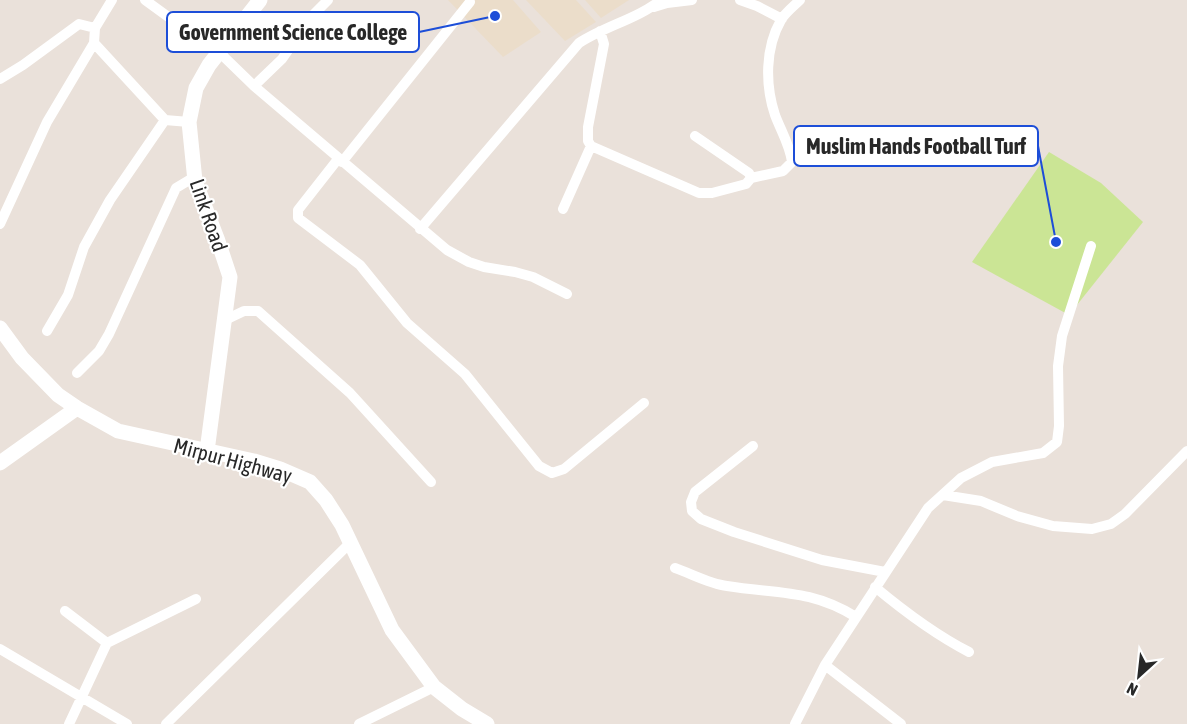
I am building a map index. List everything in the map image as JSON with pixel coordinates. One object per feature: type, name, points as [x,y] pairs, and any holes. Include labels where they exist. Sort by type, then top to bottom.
[{"type":"main road","name":"Link Road","points":[[207,451],[230,277],[195,181],[189,122],[196,88],[209,65],[260,0]]},
{"type":"main road","name":"Mirpur Highway","points":[[0,328],[22,358],[58,395],[118,431],[280,469],[310,482],[326,500],[350,543],[392,630],[434,687],[462,709],[488,724]]},
{"type":"main road","points":[[0,463],[77,408]]},
{"type":"street","points":[[0,224],[47,122],[94,43],[94,28],[112,0]]},
{"type":"street","points":[[145,0],[178,24],[213,42],[219,52],[254,86],[447,250],[469,262],[533,277],[567,294]]},
{"type":"street","points":[[254,86],[282,58],[312,16],[328,0]]},
{"type":"street","points":[[651,8],[661,0]]},
{"type":"street","points":[[420,229],[579,43],[651,8],[692,0]]},
{"type":"street","points":[[740,0],[782,19]]},
{"type":"street","points":[[600,31],[604,44],[588,128],[588,141],[591,146],[699,193],[712,193],[746,184],[751,178],[783,171],[792,162],[791,150],[775,113],[768,76],[769,56],[782,19],[800,0]]},
{"type":"street","points":[[470,2],[298,210],[298,218],[360,265],[407,323],[465,374],[539,466],[552,473],[564,469],[644,403]]},
{"type":"street","points":[[0,79],[79,24],[94,28]]},
{"type":"street","points":[[94,43],[165,120],[189,122]]},
{"type":"street","points":[[46,331],[68,295],[84,247],[110,200],[165,120]]},
{"type":"street","points":[[695,136],[749,173],[751,178]]},
{"type":"street","points":[[562,209],[591,146]]},
{"type":"street","points":[[77,373],[99,351],[109,334],[176,188],[190,179],[195,181]]},
{"type":"street","points":[[795,724],[825,665],[928,508],[961,478],[992,462],[1043,453],[1057,442],[1058,366],[1062,336],[1090,246]]},
{"type":"street","points":[[224,321],[244,311],[258,311],[350,393],[431,482]]},
{"type":"street","points":[[753,446],[694,492],[691,502],[692,511],[701,519],[734,532],[822,560],[885,572]]},
{"type":"street","points":[[943,495],[981,501],[1017,516],[1053,526],[1092,529],[1111,524],[1125,514],[1187,451]]},
{"type":"street","points":[[166,724],[350,543]]},
{"type":"street","points":[[675,568],[725,586],[793,593],[817,598],[842,608],[856,617]]},
{"type":"street","points":[[875,587],[937,635],[969,652]]},
{"type":"street","points":[[69,724],[107,643],[196,599]]},
{"type":"street","points":[[65,611],[107,643]]},
{"type":"street","points":[[0,649],[127,724]]},
{"type":"street","points":[[825,665],[901,724]]},
{"type":"street","points":[[359,724],[434,687]]},
{"type":"shaded area","points":[[448,0],[513,0],[541,32],[503,57]]},
{"type":"shaded area","points":[[526,0],[576,0],[596,22],[565,41]]},
{"type":"shaded area","points":[[585,0],[629,0],[601,18]]},
{"type":"green space","points":[[1049,152],[1101,183],[1143,222],[1069,315],[972,262]]},
{"type":"place","name":"Government Science College","points":[[495,16]]},
{"type":"place","name":"Muslim Hands Football Turf","points":[[1056,242]]}]
